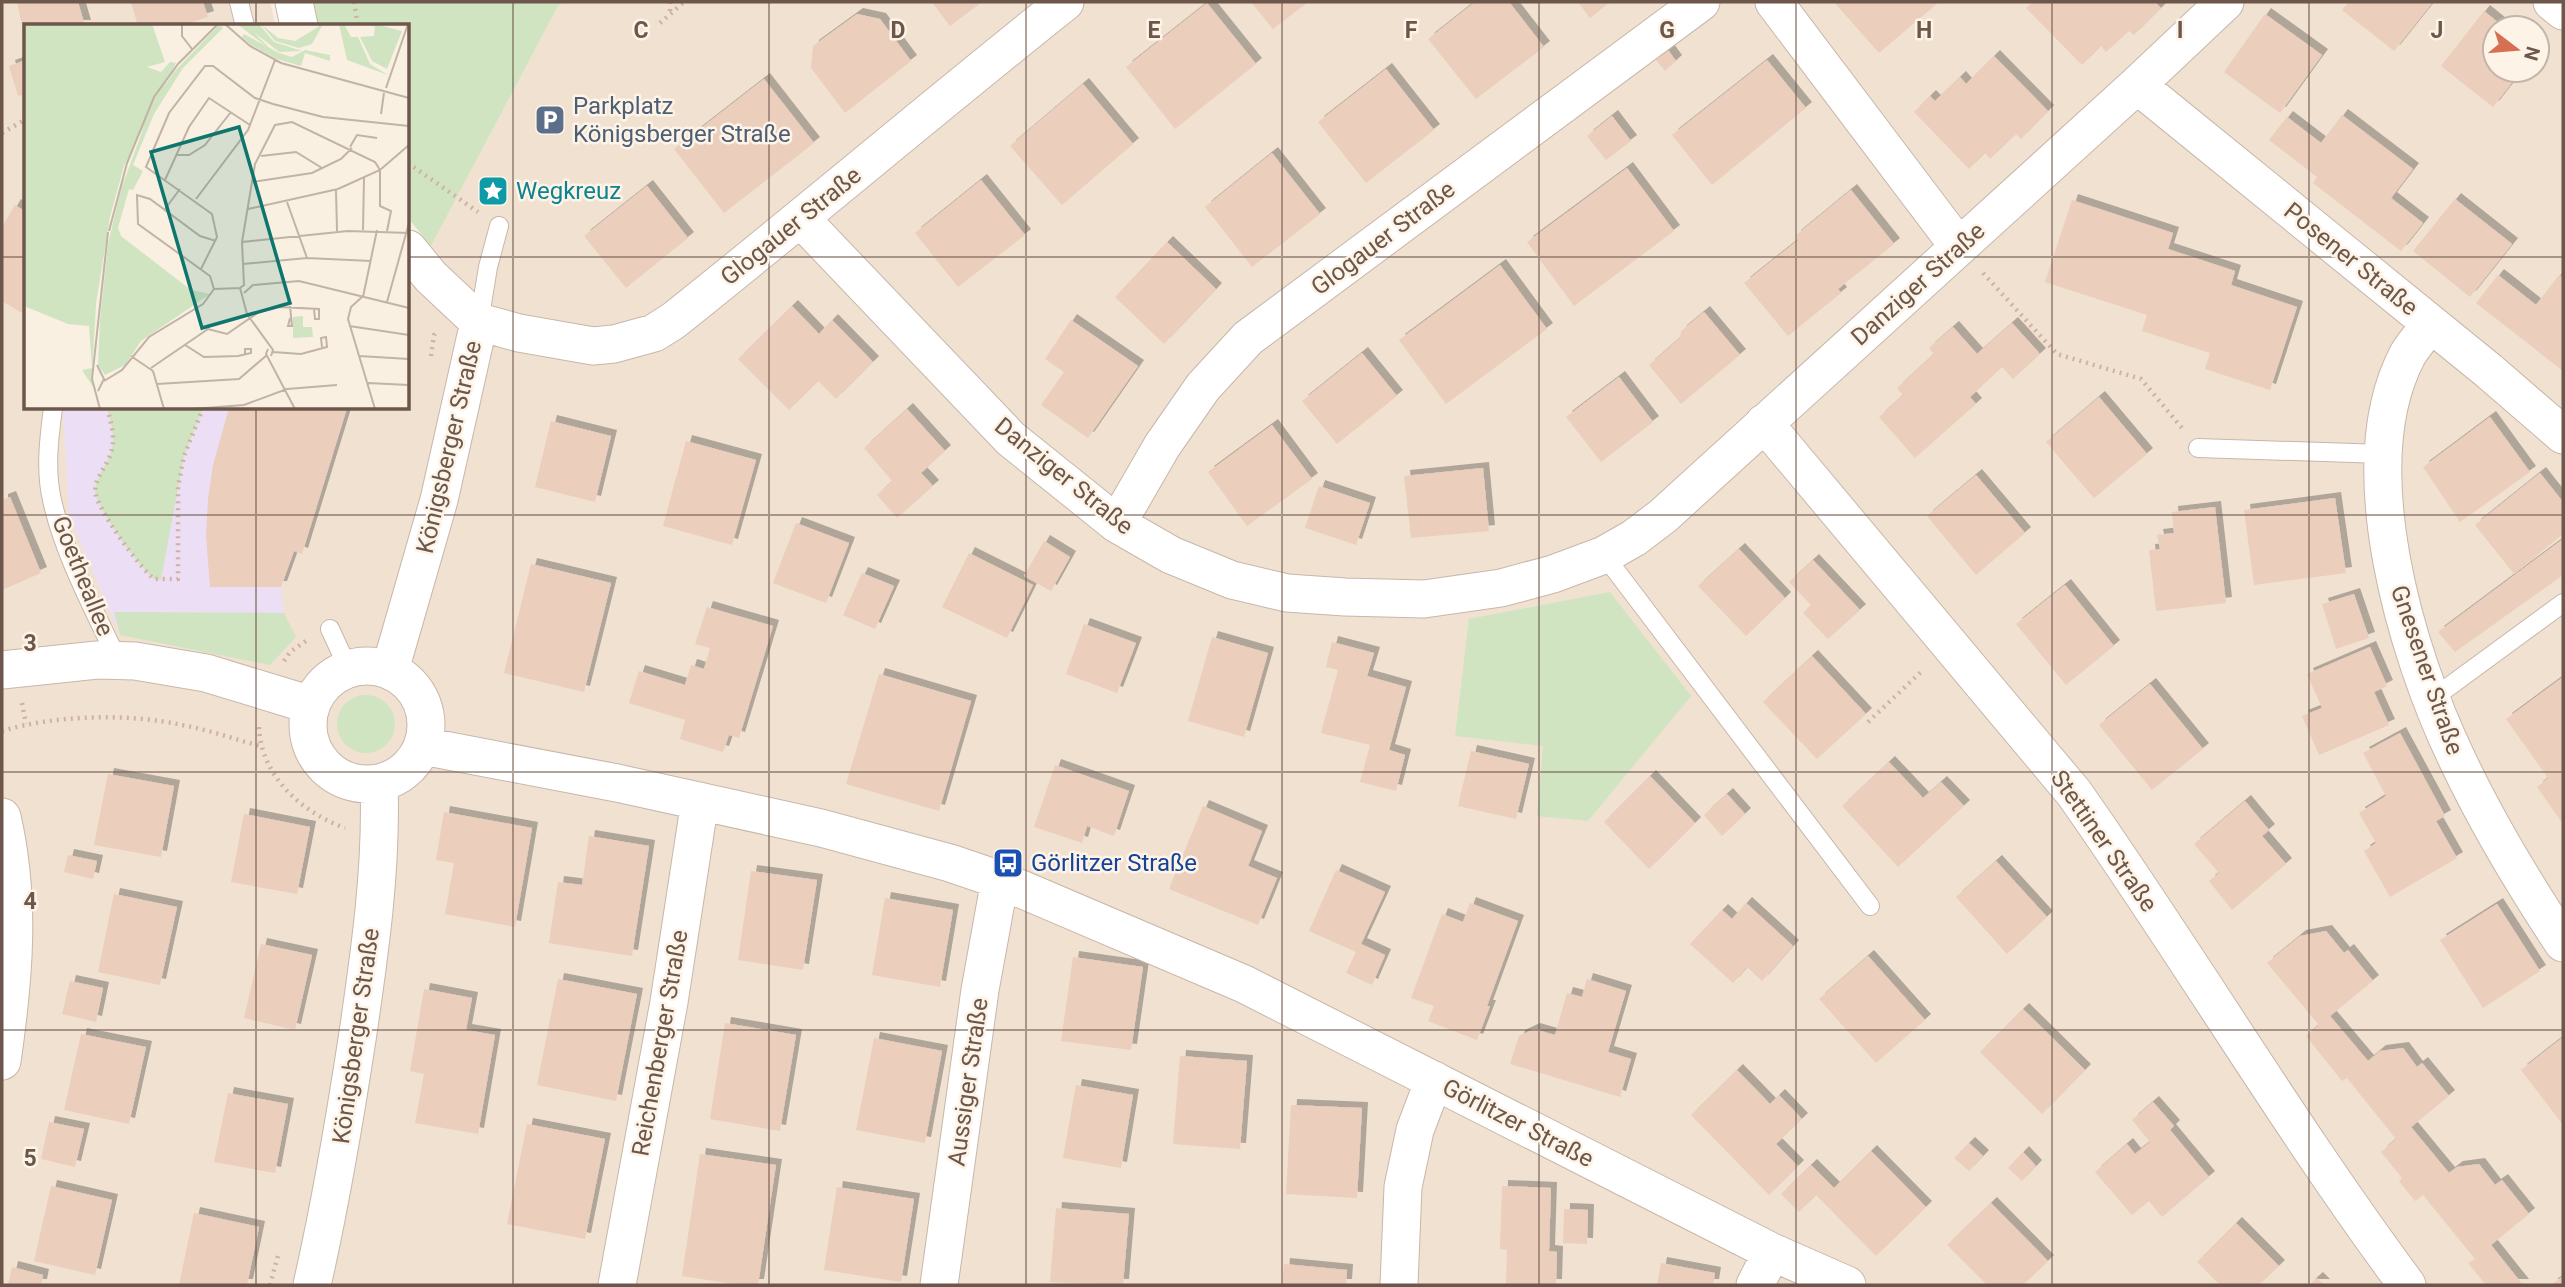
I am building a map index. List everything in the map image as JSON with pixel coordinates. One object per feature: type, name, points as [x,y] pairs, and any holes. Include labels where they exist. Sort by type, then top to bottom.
[{"type":"street","points":[[294,2],[299,24]]},
{"type":"street","name":"Glogauer Straße","points":[[479,321],[519,333],[593,346],[634,340],[654,333],[673,321],[801,219],[951,92],[1065,2]]},
{"type":"street","name":"Glogauer Straße","points":[[1117,524],[1162,446],[1203,387],[1248,338],[1701,2]]},
{"type":"street","points":[[1774,2],[1959,247]]},
{"type":"street","name":"Danziger Straße","points":[[801,219],[1011,439],[1117,524],[1171,555],[1232,580],[1287,593],[1424,599],[1501,588],[1553,575],[1604,555],[1634,538],[1663,516],[2225,2]]},
{"type":"street","points":[[2552,2],[2563,11]]},
{"type":"street","name":"Posener Straße","points":[[2137,85],[2490,371],[2563,435]]},
{"type":"street","name":"Königsberger Straße","points":[[390,670],[439,500],[479,321],[415,265]]},
{"type":"street","name":"Gnesener Straße","points":[[2431,324],[2409,352],[2394,386],[2383,454],[2382,494],[2396,581],[2409,632],[2456,759],[2519,877],[2563,943]]},
{"type":"street","name":"Stettiner Straße","points":[[1765,423],[2074,793],[2117,854],[2342,1198],[2407,1285]]},
{"type":"street","name":"Goetheallee","points":[[2,670],[83,661],[173,666],[311,705]]},
{"type":"street","points":[[376,666],[390,670],[406,679],[425,710],[427,728],[423,746],[409,768],[398,776],[379,783],[360,785],[347,782],[324,767],[316,757],[308,732],[311,705],[319,689],[348,668],[376,666]]},
{"type":"street","name":"Görlitzer Straße","points":[[423,746],[821,828],[950,863],[1000,880],[1244,984],[1772,1252],[1847,1285]]},
{"type":"street","name":"Königsberger Straße","points":[[312,1285],[346,1118],[370,948],[380,828],[379,783]]},
{"type":"street","name":"Reichenberger Straße","points":[[617,1285],[669,1002],[700,801]]},
{"type":"street","points":[[2,817],[12,868],[15,948],[2,1061]]},
{"type":"street","name":"Aussiger Straße","points":[[939,1285],[980,990],[1000,880]]},
{"type":"street","points":[[1399,1285],[1403,1187],[1415,1130],[1434,1080]]},
{"type":"street","points":[[1755,1285],[1772,1252]]},
{"type":"lane","points":[[239,2],[244,24]]},
{"type":"lane","points":[[479,321],[488,267],[499,226]]},
{"type":"lane","name":"Goetheallee","points":[[53,410],[48,447],[51,498],[65,541],[118,661]]},
{"type":"lane","points":[[2198,447],[2383,454]]},
{"type":"lane","points":[[1604,555],[1870,906]]},
{"type":"lane","points":[[2432,699],[2563,603]]},
{"type":"lane","points":[[330,629],[348,668]]},
{"type":"path","points":[[354,2],[358,24]]},
{"type":"path","points":[[670,2],[670,15]]},
{"type":"path","points":[[660,23],[684,2]]},
{"type":"path","points":[[2,133],[24,120]]},
{"type":"path","points":[[410,164],[499,226]]},
{"type":"path","points":[[1959,247],[2057,354],[2141,379],[2198,447]]},
{"type":"path","points":[[108,410],[113,428],[112,447],[97,481],[96,496],[105,514],[143,568],[154,579],[161,580],[178,579],[177,487],[184,456],[202,410]]},
{"type":"path","points":[[330,629],[308,639],[290,652],[276,670],[267,691],[259,725],[260,746],[275,775],[297,803],[325,821],[349,829],[380,828]]},
{"type":"path","points":[[1868,722],[1949,646]]},
{"type":"path","points":[[2,731],[26,724],[61,720],[139,719],[181,724],[260,746]]},
{"type":"shaded area","points":[[2,2],[270,2],[276,24],[24,24],[24,410],[410,410],[410,263],[431,246],[558,6],[565,2],[2563,2],[2563,1285],[2,1285]]},
{"type":"shaded area","points":[[63,410],[346,410],[302,554],[294,552],[281,587],[284,613],[276,635],[120,635],[69,516]]},
{"type":"green space","points":[[311,2],[565,2],[558,6],[431,246],[410,220],[410,24],[317,24]]},
{"type":"green space","points":[[108,410],[202,410],[184,456],[161,580],[154,579],[147,573],[129,550],[97,498],[97,482],[111,454],[112,428]]},
{"type":"green space","points":[[1610,592],[1691,696],[1588,821],[1537,816],[1543,746],[1455,736],[1469,619]]},
{"type":"green space","points":[[114,612],[284,613],[296,637],[270,665],[120,635]]},
{"type":"green space","points":[[366,695],[377,697],[390,708],[395,724],[393,735],[382,748],[366,753],[355,751],[342,740],[337,724],[339,713],[350,700]]},
{"type":"building","points":[[78,2],[84,24],[24,24],[24,33],[17,3]]},
{"type":"building","points":[[131,2],[203,2],[208,17],[186,24],[137,24]]},
{"type":"building","points":[[932,2],[982,2],[950,26]]},
{"type":"building","points":[[1251,2],[1308,2],[1273,29]]},
{"type":"building","points":[[1475,2],[1509,2],[1544,47],[1476,99],[1428,39]]},
{"type":"building","points":[[1578,2],[1610,2],[1590,18]]},
{"type":"building","points":[[1834,2],[1939,2],[1879,53]]},
{"type":"building","points":[[2033,2],[2155,2],[2161,8],[2134,35],[2129,31],[2106,52],[2101,46],[2082,65],[2026,8]]},
{"type":"building","points":[[2349,2],[2433,2],[2394,51],[2342,10]]},
{"type":"building","points":[[1207,3],[1256,64],[1175,129],[1126,67]]},
{"type":"building","points":[[857,14],[880,19],[911,61],[845,113],[811,68],[813,46]]},
{"type":"building","points":[[2265,14],[2322,55],[2280,113],[2224,72]]},
{"type":"building","points":[[2481,15],[2481,84],[2511,84],[2493,107],[2441,66]]},
{"type":"building","points":[[1668,50],[1676,61],[1665,71],[1656,60]]},
{"type":"building","points":[[1994,56],[2048,111],[2021,139],[2016,134],[1990,159],[1985,153],[1969,169],[1914,112],[1930,96],[1935,101],[1960,77],[1966,84]]},
{"type":"building","points":[[1767,60],[1806,108],[1712,185],[1672,135]]},
{"type":"building","points":[[24,61],[24,94],[18,96],[9,66]]},
{"type":"building","points":[[1386,69],[1434,130],[1366,183],[1318,122]]},
{"type":"building","points":[[764,79],[814,143],[724,213],[674,149]]},
{"type":"building","points":[[1083,84],[1133,144],[1062,205],[1010,146]]},
{"type":"building","points":[[2342,115],[2413,169],[2391,198],[2423,223],[2401,251],[2313,183],[2317,177],[2269,140],[2287,117],[2321,143]]},
{"type":"building","points":[[1612,116],[1631,141],[1606,160],[1587,136]]},
{"type":"building","points":[[1272,153],[1320,214],[1252,267],[1205,207]]},
{"type":"building","points":[[1627,168],[1674,231],[1574,306],[1527,242]]},
{"type":"building","points":[[981,180],[1025,235],[958,287],[915,233]]},
{"type":"building","points":[[647,186],[688,238],[626,288],[584,236]]},
{"type":"building","points":[[1851,190],[1894,244],[1838,289],[1841,293],[1788,336],[1744,283],[1798,240],[1795,236]]},
{"type":"building","points":[[2455,199],[2512,244],[2470,297],[2413,251]]},
{"type":"building","points":[[2072,200],[2173,233],[2168,249],[2235,271],[2231,285],[2297,307],[2270,390],[2205,369],[2210,353],[2142,331],[2147,315],[2045,282]]},
{"type":"building","points":[[15,205],[24,211],[22,313],[2,301],[2,227]]},
{"type":"building","points":[[1167,242],[1216,289],[1164,344],[1115,297]]},
{"type":"building","points":[[1500,265],[1547,329],[1446,404],[1399,340]]},
{"type":"building","points":[[2498,275],[2536,305],[2559,275],[2563,278],[2563,371],[2476,303]]},
{"type":"building","points":[[792,306],[819,334],[832,320],[873,362],[836,399],[818,381],[789,410],[738,359]]},
{"type":"building","points":[[1704,312],[1740,355],[1681,404],[1649,365],[1680,338],[1681,331]]},
{"type":"building","points":[[1071,320],[1138,366],[1088,438],[1041,405],[1064,372],[1045,359]]},
{"type":"building","points":[[2012,323],[2040,354],[2013,379],[2002,367],[1970,397],[1976,404],[1915,458],[1879,417],[1903,395],[1897,388],[1934,354],[1929,348],[1953,327],[1977,354]]},
{"type":"building","points":[[1362,353],[1397,396],[1337,444],[1302,401]]},
{"type":"building","points":[[1619,377],[1653,422],[1601,462],[1566,417]]},
{"type":"building","points":[[2099,397],[2147,454],[2094,498],[2046,442]]},
{"type":"building","points":[[907,409],[945,451],[921,473],[933,486],[897,518],[877,495],[892,481],[864,448]]},
{"type":"building","points":[[228,410],[346,410],[302,554],[294,551],[281,587],[210,587],[206,536],[213,465]]},
{"type":"building","points":[[2490,417],[2530,472],[2460,522],[2423,467]]},
{"type":"building","points":[[551,421],[611,436],[595,502],[535,487]]},
{"type":"building","points":[[1272,425],[1312,479],[1247,526],[1208,472]]},
{"type":"building","points":[[686,441],[756,460],[732,545],[663,526]]},
{"type":"building","points":[[1483,468],[1489,531],[1411,538],[1404,476]]},
{"type":"building","points":[[2540,473],[2563,502],[2563,534],[2514,574],[2475,525]]},
{"type":"building","points":[[1976,475],[2025,533],[1976,575],[1927,516]]},
{"type":"building","points":[[1319,486],[1370,503],[1356,545],[1305,528]]},
{"type":"building","points":[[10,497],[41,573],[2,590],[2,500]]},
{"type":"building","points":[[2335,498],[2346,573],[2254,585],[2244,510]]},
{"type":"building","points":[[2215,507],[2226,603],[2156,611],[2149,550],[2160,549],[2157,535],[2174,533],[2172,512]]},
{"type":"building","points":[[796,523],[849,543],[826,603],[773,583]]},
{"type":"building","points":[[2563,539],[2563,575],[2455,652],[2438,632]]},
{"type":"building","points":[[1044,541],[1070,557],[1051,591],[1024,576]]},
{"type":"building","points":[[1739,549],[1785,598],[1746,636],[1698,586]]},
{"type":"building","points":[[969,553],[1033,585],[1007,638],[942,607]]},
{"type":"building","points":[[1813,560],[1860,610],[1828,639],[1803,613],[1811,605],[1789,582]]},
{"type":"building","points":[[531,564],[611,583],[584,692],[504,673]]},
{"type":"building","points":[[862,573],[894,586],[875,629],[843,615]]},
{"type":"building","points":[[2065,585],[2114,646],[2066,685],[2016,624]]},
{"type":"building","points":[[2354,594],[2369,638],[2336,649],[2322,604]]},
{"type":"building","points":[[707,607],[773,626],[739,738],[729,735],[723,752],[680,739],[685,720],[629,703],[639,671],[685,685],[691,665],[704,669],[710,648],[695,644]]},
{"type":"building","points":[[1084,624],[1136,643],[1117,693],[1066,674]]},
{"type":"building","points":[[1212,637],[1268,653],[1244,737],[1188,721]]},
{"type":"building","points":[[1332,642],[1374,653],[1367,676],[1406,687],[1389,750],[1405,755],[1396,791],[1360,782],[1370,745],[1321,733],[1338,670],[1326,667]]},
{"type":"building","points":[[2370,647],[2387,686],[2374,692],[2389,725],[2319,755],[2302,716],[2322,708],[2307,674]]},
{"type":"building","points":[[1812,656],[1866,714],[1817,759],[1763,702]]},
{"type":"building","points":[[879,674],[971,701],[939,811],[846,784]]},
{"type":"building","points":[[2563,677],[2563,824],[2537,787],[2548,778],[2506,719]]},
{"type":"building","points":[[2150,684],[2203,749],[2152,790],[2099,725]]},
{"type":"building","points":[[2400,733],[2445,816],[2436,821],[2457,858],[2390,897],[2364,851],[2376,843],[2359,813],[2386,796],[2363,753]]},
{"type":"building","points":[[1471,751],[1529,764],[1516,819],[1458,806]]},
{"type":"building","points":[[1889,762],[1923,798],[1941,782],[1964,806],[1898,867],[1842,806]]},
{"type":"building","points":[[1055,765],[1129,791],[1114,836],[1087,826],[1082,843],[1034,827]]},
{"type":"building","points":[[108,774],[174,786],[161,857],[94,845]]},
{"type":"building","points":[[1650,776],[1695,823],[1649,869],[1604,822]]},
{"type":"building","points":[[1727,794],[1745,814],[1722,836],[1704,815]]},
{"type":"building","points":[[2245,801],[2269,830],[2262,836],[2286,864],[2232,910],[2209,881],[2219,873],[2194,844]]},
{"type":"building","points":[[1203,806],[1262,831],[1248,866],[1277,878],[1258,925],[1169,889]]},
{"type":"building","points":[[444,812],[532,828],[515,927],[445,914],[454,863],[436,860]]},
{"type":"building","points":[[244,814],[310,827],[297,894],[231,882]]},
{"type":"building","points":[[589,836],[649,846],[632,956],[549,943],[558,882],[582,885]]},
{"type":"building","points":[[68,855],[97,861],[93,879],[64,872]]},
{"type":"building","points":[[1996,861],[2047,917],[2007,954],[1956,897]]},
{"type":"building","points":[[1336,870],[1385,892],[1361,944],[1385,955],[1372,985],[1346,973],[1356,952],[1309,931]]},
{"type":"building","points":[[751,871],[817,880],[803,970],[738,960]]},
{"type":"building","points":[[114,894],[177,907],[160,985],[98,972]]},
{"type":"building","points":[[885,898],[953,910],[940,987],[872,975]]},
{"type":"building","points":[[1470,903],[1518,921],[1477,1040],[1428,1021],[1434,1006],[1411,998],[1442,914],[1463,922]]},
{"type":"building","points":[[1746,903],[1793,946],[1762,981],[1747,967],[1733,983],[1690,944],[1722,910],[1732,919]]},
{"type":"building","points":[[2497,904],[2540,971],[2483,1008],[2440,940]]},
{"type":"building","points":[[2326,931],[2344,953],[2348,950],[2373,981],[2330,1016],[2368,1061],[2380,1051],[2403,1048],[2417,1067],[2422,1063],[2449,1096],[2411,1127],[2449,1173],[2457,1167],[2479,1164],[2495,1185],[2502,1180],[2529,1214],[2491,1245],[2523,1285],[2486,1285],[2468,1263],[2475,1259],[2423,1195],[2415,1201],[2399,1181],[2402,1178],[2381,1152],[2396,1139],[2347,1078],[2342,1081],[2306,1036],[2319,1025],[2267,963],[2300,936]]},
{"type":"building","points":[[261,944],[312,955],[295,1030],[244,1018]]},
{"type":"building","points":[[1868,956],[1925,1020],[1876,1063],[1819,999]]},
{"type":"building","points":[[1073,957],[1143,967],[1131,1050],[1061,1041]]},
{"type":"building","points":[[558,979],[637,994],[616,1101],[537,1085]]},
{"type":"building","points":[[1587,979],[1626,991],[1608,1052],[1631,1059],[1620,1097],[1510,1064],[1519,1036],[1534,1029],[1555,1035],[1567,993],[1582,997]]},
{"type":"building","points":[[70,981],[103,988],[96,1022],[62,1014]]},
{"type":"building","points":[[424,989],[472,998],[466,1030],[495,1035],[478,1134],[415,1123],[424,1074],[410,1071]]},
{"type":"building","points":[[2023,1009],[2085,1070],[2042,1114],[1980,1052]]},
{"type":"building","points":[[725,1023],[796,1035],[780,1131],[710,1119]]},
{"type":"building","points":[[81,1034],[146,1047],[129,1124],[64,1110]]},
{"type":"building","points":[[2563,1037],[2563,1125],[2521,1070]]},
{"type":"building","points":[[874,1038],[942,1051],[925,1143],[856,1130]]},
{"type":"building","points":[[1180,1056],[1247,1061],[1240,1149],[1173,1144]]},
{"type":"building","points":[[1737,1070],[1770,1104],[1779,1095],[1802,1119],[1776,1144],[1798,1166],[1769,1195],[1691,1115]]},
{"type":"building","points":[[1076,1085],[1133,1095],[1121,1168],[1063,1158]]},
{"type":"building","points":[[228,1093],[288,1104],[275,1173],[214,1162]]},
{"type":"building","points":[[2153,1102],[2174,1126],[2170,1130],[2209,1177],[2162,1217],[2149,1201],[2132,1215],[2095,1172],[2127,1144],[2135,1154],[2150,1142],[2132,1120]]},
{"type":"building","points":[[1291,1105],[1362,1108],[1357,1198],[1286,1194]]},
{"type":"building","points":[[49,1122],[84,1129],[75,1167],[41,1159]]},
{"type":"building","points":[[527,1124],[605,1139],[585,1239],[507,1224]]},
{"type":"building","points":[[1969,1143],[1983,1156],[1969,1171],[1954,1158]]},
{"type":"building","points":[[1871,1151],[1926,1207],[1876,1256],[1816,1195],[1799,1212],[1781,1194],[1811,1165],[1834,1188]]},
{"type":"building","points":[[2023,1152],[2036,1166],[2022,1181],[2008,1168]]},
{"type":"building","points":[[700,1154],[776,1165],[758,1285],[740,1285],[682,1276]]},
{"type":"building","points":[[51,1186],[112,1200],[95,1275],[34,1261]]},
{"type":"building","points":[[1502,1186],[1551,1188],[1549,1251],[1557,1252],[1556,1285],[1506,1285],[1507,1250],[1500,1249]]},
{"type":"building","points":[[837,1187],[914,1199],[901,1282],[824,1270]]},
{"type":"building","points":[[1991,1203],[2048,1261],[2023,1285],[1987,1285],[1947,1245]]},
{"type":"building","points":[[1056,1208],[1129,1214],[1123,1285],[1050,1282]]},
{"type":"building","points":[[1564,1209],[1588,1210],[1587,1244],[1563,1243]]},
{"type":"building","points":[[194,1213],[259,1227],[247,1285],[179,1285]]},
{"type":"building","points":[[2236,1223],[2279,1266],[2259,1285],[2220,1285],[2197,1262]]},
{"type":"building","points":[[1661,1263],[1715,1273],[1713,1285],[1657,1285]]},
{"type":"building","points":[[1284,1264],[1347,1270],[1346,1285],[1282,1285]]},
{"type":"building","points":[[12,1267],[43,1275],[41,1285],[8,1285]]},
{"type":"building","points":[[2563,1276],[2563,1285],[2551,1285]]},
{"type":"building","points":[[2317,1278],[2324,1285],[2309,1285]]},
{"type":"place","name":"Parkplatz Königsberger Straße","points":[[550,120]]},
{"type":"place","name":"Wegkreuz","points":[[493,191]]},
{"type":"place","name":"Görlitzer Straße","points":[[1008,863]]}]
